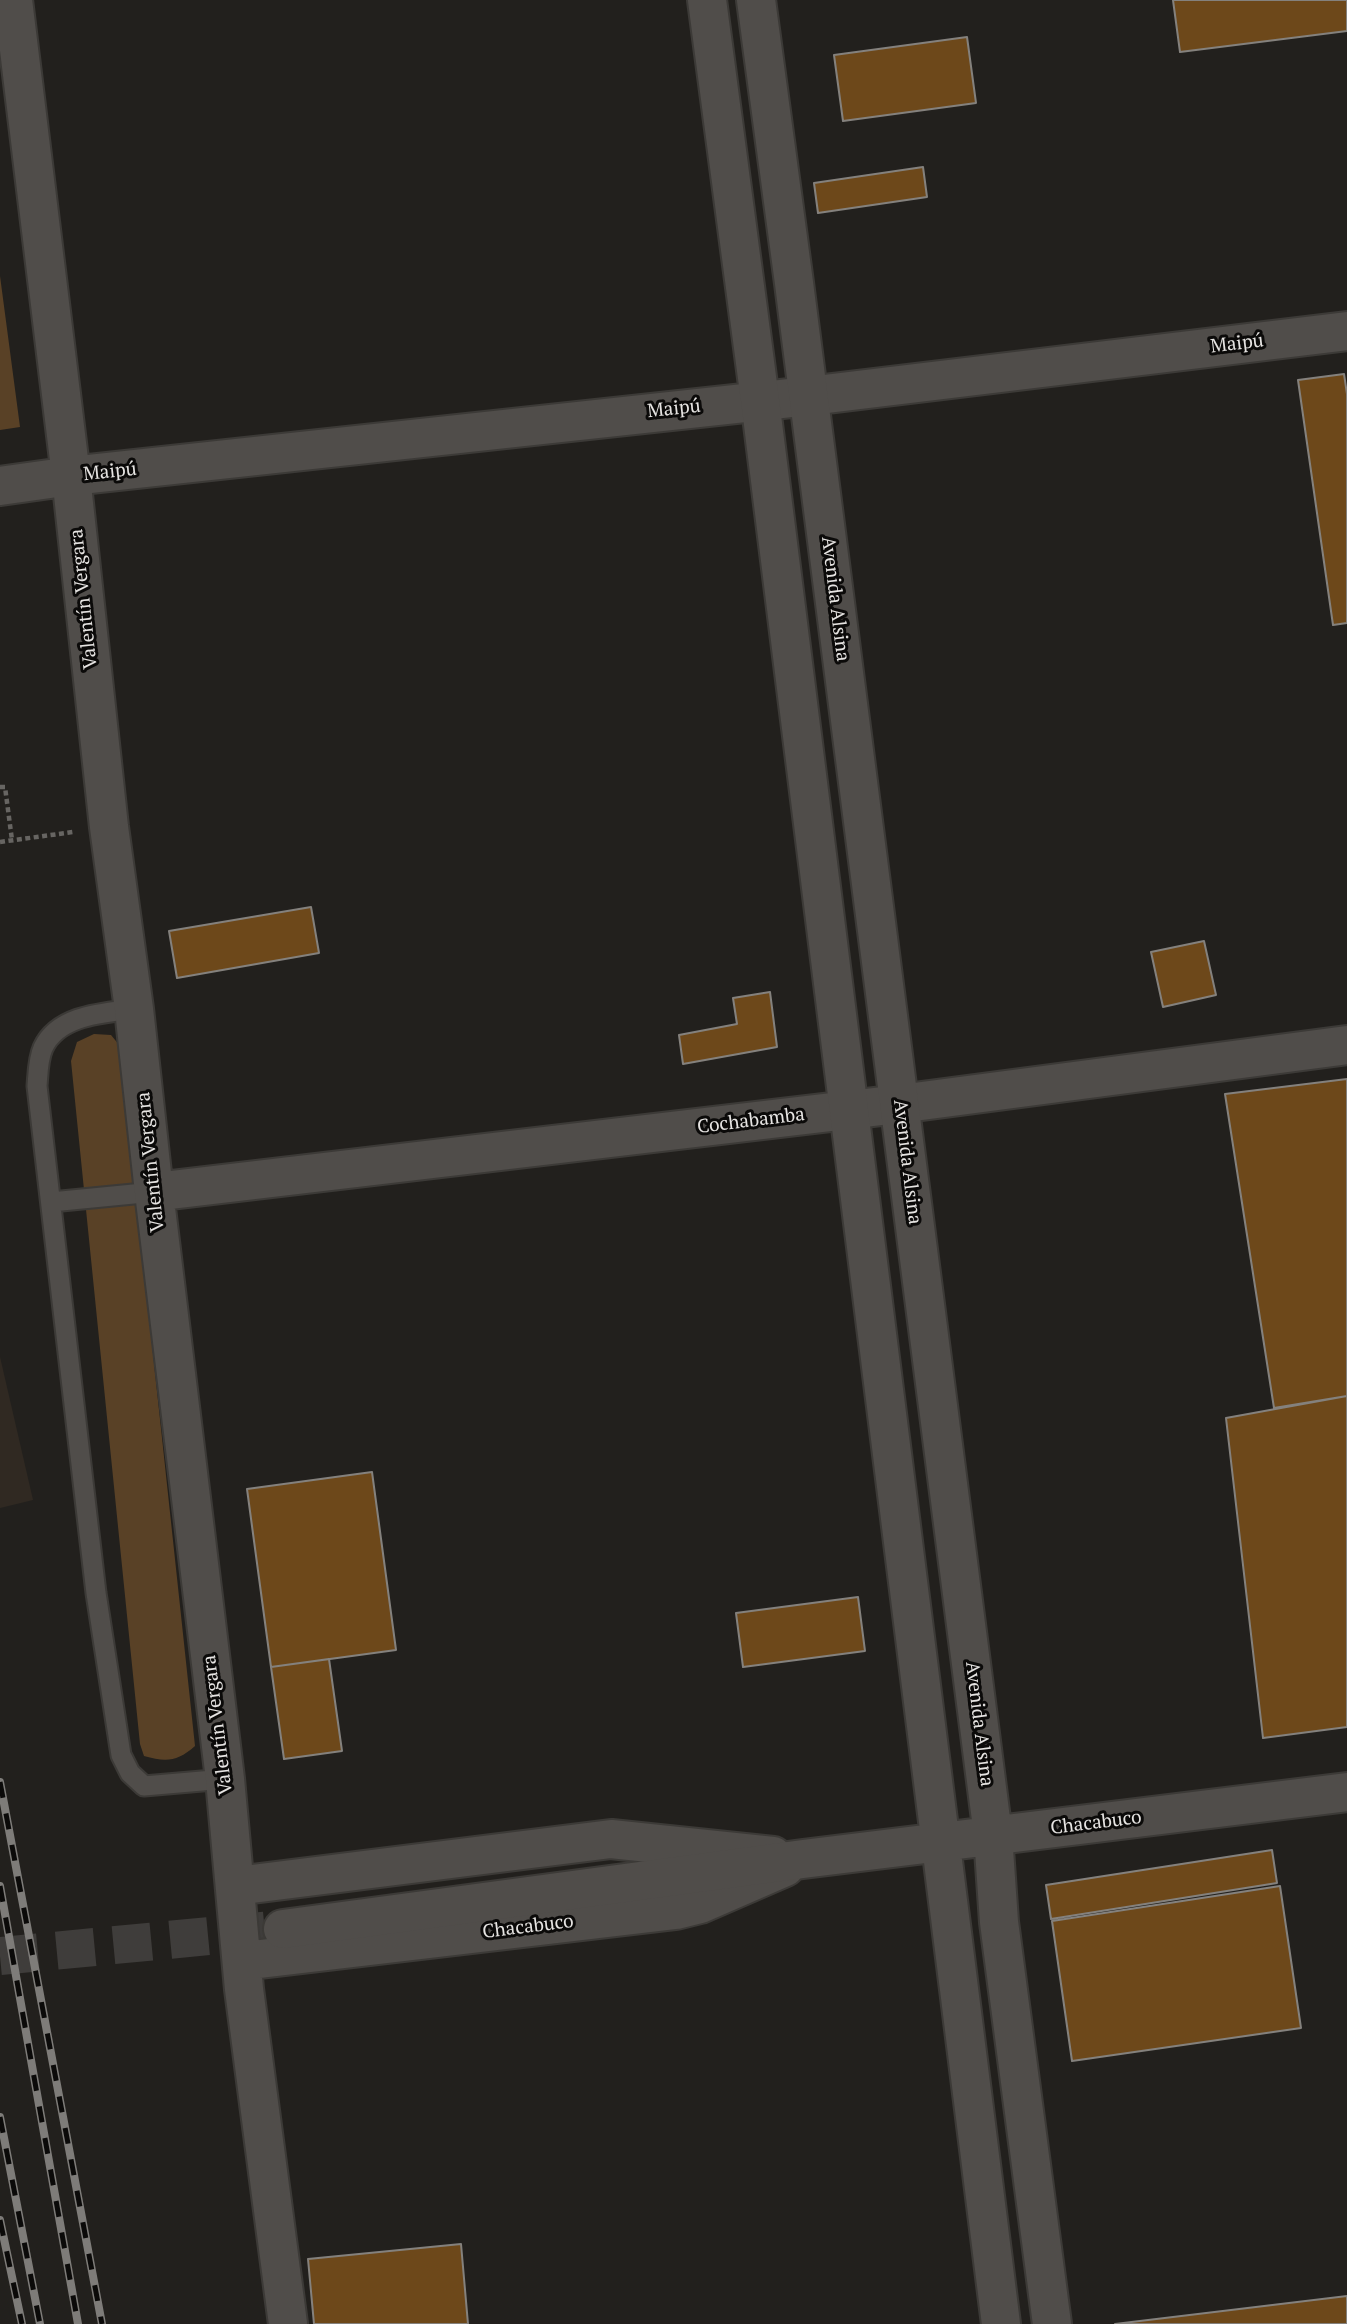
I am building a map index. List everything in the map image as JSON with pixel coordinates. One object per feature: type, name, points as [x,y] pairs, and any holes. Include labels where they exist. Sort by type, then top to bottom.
[{"type":"street","name":"Valentín Vergara","points":[[13,0],[71,476],[109,827],[134,1009],[225,1779],[244,1989],[288,2324]]},
{"type":"street","points":[[707,0],[760,400],[1001,2324]]},
{"type":"street","name":"Avenida Alsina","points":[[756,0],[993,1835],[999,1922],[1052,2324]]},
{"type":"street","name":"Maipú","points":[[0,486],[809,396],[1347,331]]},
{"type":"street","name":"Cochabamba","points":[[154,1192],[899,1104],[1347,1045]]},
{"type":"street","name":"Chacabuco","points":[[283,1928],[803,1859],[1347,1792]]},
{"type":"street","name":"Chacabuco","points":[[236,1886],[611,1839],[803,1859]]},
{"type":"street","name":"Chacabuco","points":[[243,1961],[676,1910],[700,1904],[803,1859]]},
{"type":"lane","points":[[134,1009],[86,1016],[59,1029],[43,1048],[37,1086],[96,1593],[121,1755],[130,1773],[144,1786],[225,1779]]},
{"type":"lane","points":[[51,1202],[154,1192]]},
{"type":"path","points":[[2,787],[12,840]]},
{"type":"path","points":[[0,842],[109,827]]},
{"type":"shaded area","points":[[0,276],[20,427],[0,430]]},
{"type":"shaded area","points":[[94,1034],[111,1035],[120,1046],[195,1746],[183,1755],[171,1759],[144,1756],[140,1744],[71,1061],[77,1042]]},
{"type":"shaded area","points":[[0,1357],[33,1500],[0,1508]]},
{"type":"building","points":[[1173,0],[1347,0],[1347,31],[1180,52]]},
{"type":"building","points":[[967,37],[976,103],[843,121],[834,55]]},
{"type":"building","points":[[923,167],[927,197],[818,213],[814,183]]},
{"type":"building","points":[[1344,374],[1347,394],[1347,623],[1333,625],[1298,380]]},
{"type":"building","points":[[311,907],[319,953],[177,978],[169,931]]},
{"type":"building","points":[[1204,941],[1216,995],[1163,1007],[1151,952]]},
{"type":"building","points":[[770,992],[777,1047],[683,1064],[679,1035],[737,1024],[733,998]]},
{"type":"building","points":[[1347,1079],[1347,1396],[1274,1408],[1225,1094]]},
{"type":"building","points":[[1347,1396],[1347,1727],[1263,1738],[1226,1418]]},
{"type":"building","points":[[372,1472],[396,1650],[271,1667],[247,1489]]},
{"type":"building","points":[[858,1597],[865,1651],[743,1667],[736,1613]]},
{"type":"building","points":[[329,1659],[342,1751],[284,1759],[271,1667]]},
{"type":"building","points":[[1272,1850],[1277,1883],[1051,1919],[1046,1885]]},
{"type":"building","points":[[1280,1886],[1301,2028],[1072,2061],[1052,1921]]},
{"type":"building","points":[[461,2244],[468,2324],[314,2324],[308,2259]]},
{"type":"building","points":[[1347,2296],[1347,2324],[1115,2324]]},
{"type":"tunnel","points":[[0,1956],[283,1929]]},
{"type":"railway","points":[[0,1782],[102,2324]]},
{"type":"railway","points":[[0,1886],[78,2324]]},
{"type":"railway","points":[[0,2117],[40,2324]]},
{"type":"railway","points":[[0,2220],[22,2324]]}]
